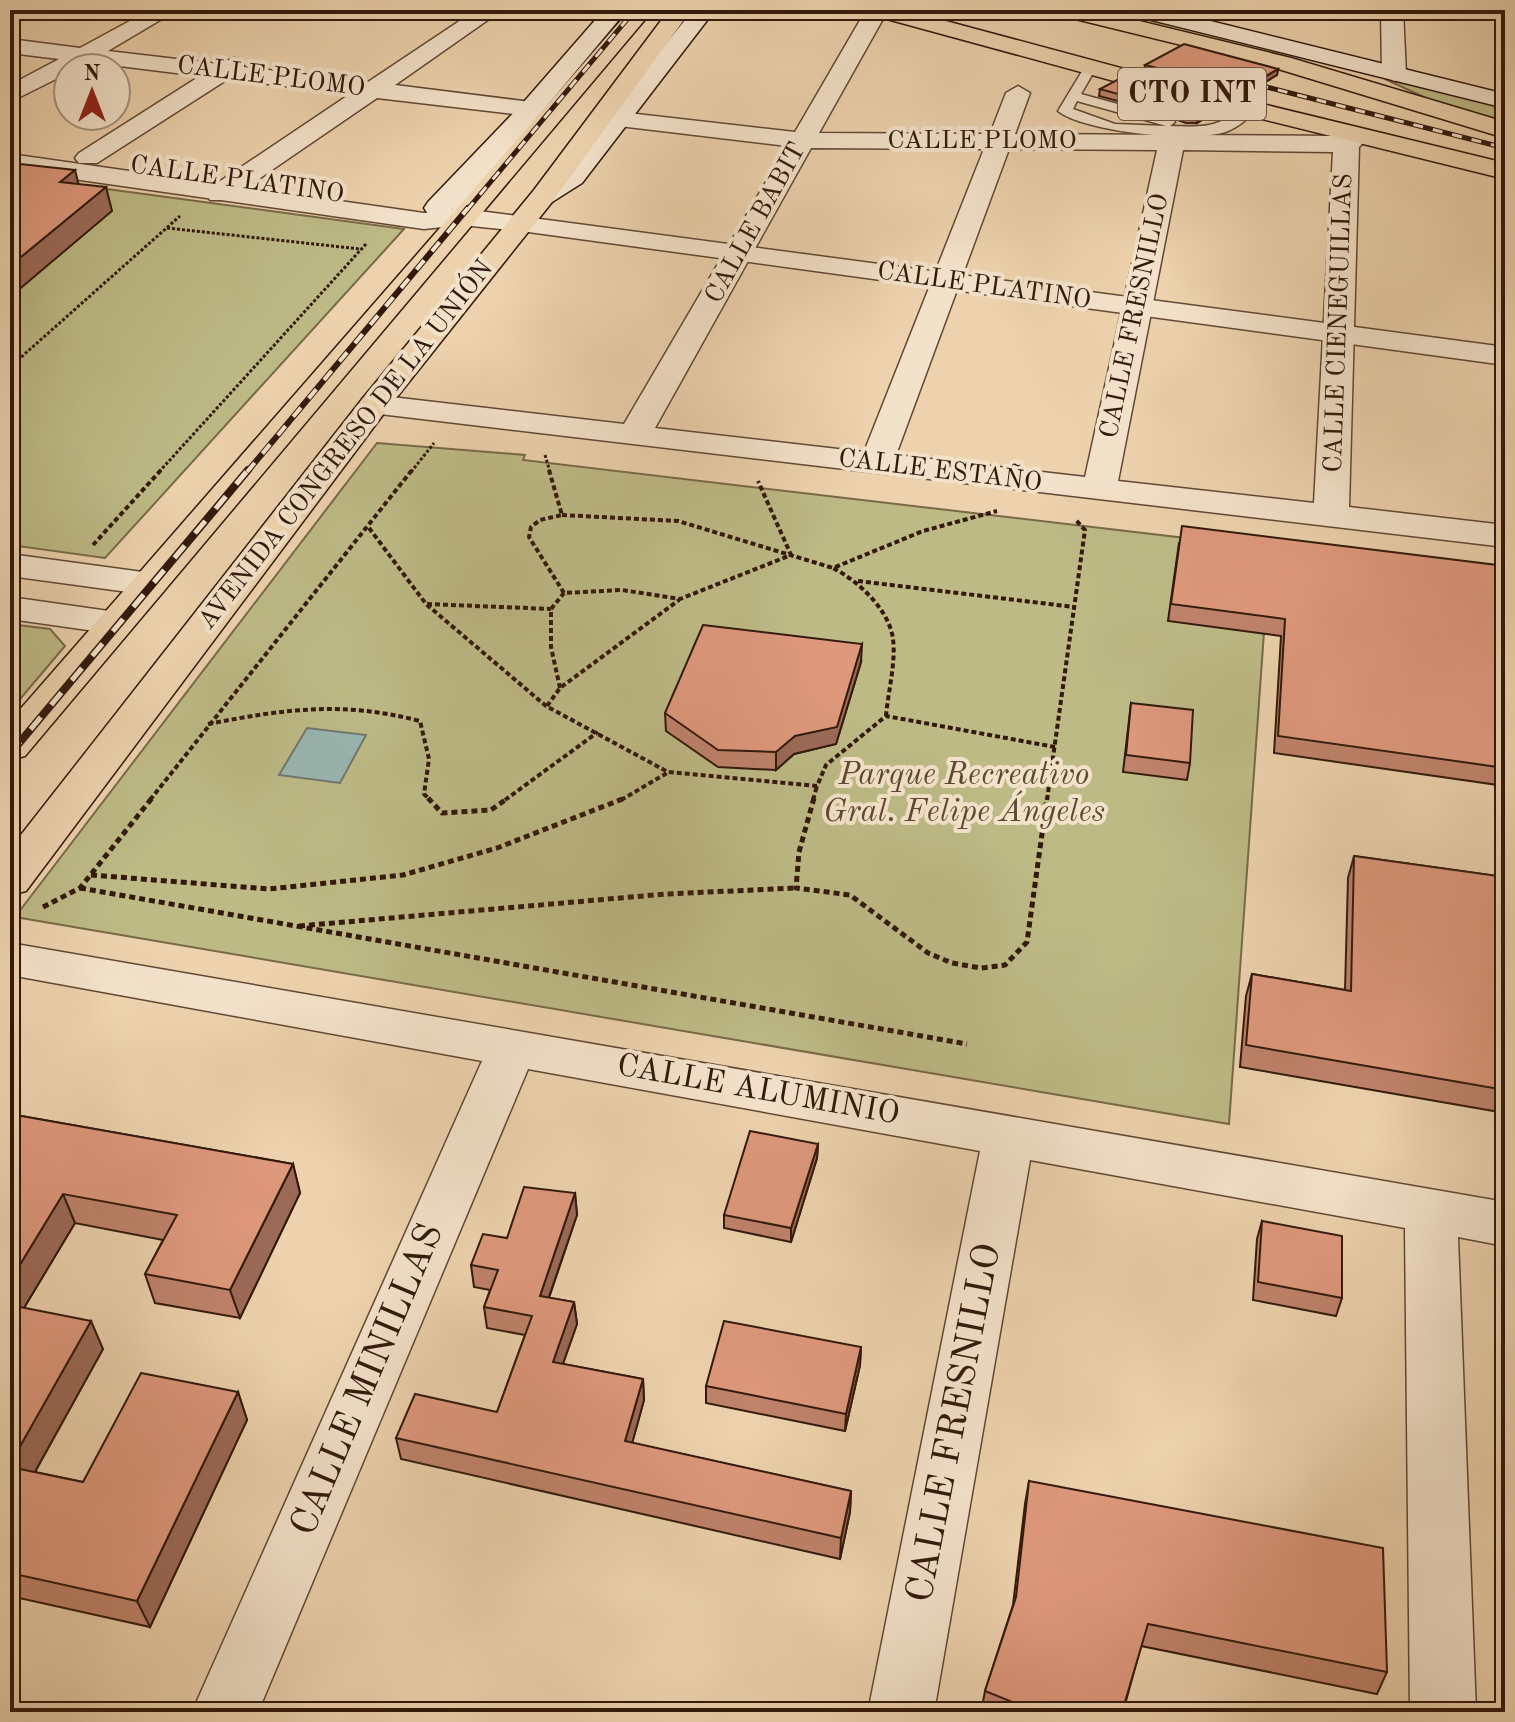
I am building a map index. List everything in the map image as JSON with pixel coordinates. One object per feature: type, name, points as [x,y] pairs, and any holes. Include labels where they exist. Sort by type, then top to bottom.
[{"type":"main road","name":"AVENIDA CONGRESO DE LA UNIÓN","points":[[10,747],[150,584],[450,212],[642,10]]},
{"type":"main road","name":"AVENIDA CONGRESO DE LA UNIÓN","points":[[10,880],[374,405],[532,209],[680,10]]},
{"type":"main road","name":"CTO INT","points":[[879,10],[1251,109],[1352,140],[1505,171]]},
{"type":"main road","name":"CTO INT","points":[[1067,10],[1283,63],[1505,130]]},
{"type":"main road","points":[[1332,59],[1460,118]]},
{"type":"street","points":[[89,52],[166,10]]},
{"type":"street","points":[[228,187],[491,10]]},
{"type":"street","points":[[450,212],[531,109],[616,10]]},
{"type":"street","points":[[450,212],[626,10]]},
{"type":"street","points":[[532,209],[573,177],[704,10]]},
{"type":"street","name":"CALLE BABIT","points":[[634,435],[740,253],[801,140],[879,10]]},
{"type":"street","name":"CTO INT","points":[[1139,10],[1505,101]]},
{"type":"street","points":[[1392,10],[1394,74]]},
{"type":"street","name":"CALLE PLOMO","points":[[10,46],[66,52]]},
{"type":"street","points":[[88,158],[251,55]]},
{"type":"street","name":"CALLE PLOMO","points":[[132,60],[531,109]]},
{"type":"street","points":[[10,95],[52,72]]},
{"type":"street","points":[[876,463],[997,141],[1018,93]]},
{"type":"street","name":"CALLE PLOMO","points":[[619,119],[801,140],[997,141],[1185,136],[1352,140]]},
{"type":"street","name":"CALLE FRESNILLO","points":[[1099,489],[1137,307],[1185,136]]},
{"type":"street","name":"CALLE CIENEGUILLAS","points":[[1331,516],[1337,333],[1352,140]]},
{"type":"street","name":"CALLE PLATINO","points":[[10,148],[88,158],[228,187]]},
{"type":"street","name":"CALLE PLATINO","points":[[10,162],[450,212],[532,209],[740,253],[1505,356]]},
{"type":"street","name":"CALLE ESTAÑO","points":[[374,405],[1505,536]]},
{"type":"street","points":[[10,565],[150,584]]},
{"type":"street","points":[[10,608],[116,623]]},
{"type":"street","name":"CALLE ALUMINIO","points":[[10,959],[1505,1224]]},
{"type":"street","name":"CALLE MINILLAS","points":[[225,1712],[512,1048]]},
{"type":"street","name":"CALLE FRESNILLO","points":[[901,1712],[1009,1135]]},
{"type":"street","points":[[1431,1212],[1443,1712]]},
{"type":"lane","points":[[1090,68],[1065,108],[1067,113],[1113,128],[1185,136],[1221,130],[1251,109]]},
{"type":"lane","points":[[1135,112],[1173,90]]},
{"type":"lane","points":[[1073,96],[1135,112],[1185,136]]},
{"type":"path","points":[[10,367],[190,207]]},
{"type":"path","points":[[166,228],[361,249]]},
{"type":"path","points":[[90,548],[369,240]]},
{"type":"path","points":[[38,909],[80,888],[207,724],[369,528],[436,441],[374,405]]},
{"type":"path","points":[[544,454],[562,515]]},
{"type":"path","points":[[757,479],[791,555]]},
{"type":"path","points":[[833,568],[923,531],[998,511]]},
{"type":"path","points":[[564,593],[529,537],[531,527],[540,520],[562,515],[678,521],[833,568],[857,581],[874,601],[893,638],[886,716],[826,765],[799,852],[796,888]]},
{"type":"path","points":[[292,926],[666,894],[796,888],[850,895],[928,953],[952,963],[981,968],[1005,965],[1027,942],[1085,530],[1083,524],[1065,516]]},
{"type":"path","points":[[369,528],[426,604],[503,673],[546,706],[668,772],[817,786]]},
{"type":"path","points":[[546,706],[560,688],[680,599],[791,555]]},
{"type":"path","points":[[857,581],[1074,607]]},
{"type":"path","points":[[560,688],[551,647],[551,609],[564,593],[622,590],[680,599]]},
{"type":"path","points":[[426,604],[551,609]]},
{"type":"path","points":[[207,724],[312,705],[374,708],[420,721],[429,759],[424,794],[442,813],[491,810],[598,732]]},
{"type":"path","points":[[886,716],[1055,747]]},
{"type":"path","points":[[90,875],[269,889],[403,875],[497,848],[613,805],[668,772]]},
{"type":"path","points":[[80,888],[967,1044]]},
{"type":"green space","points":[[1385,79],[1505,106],[1505,126],[1441,105]]},
{"type":"green space","points":[[10,176],[404,229],[105,558],[10,545]]},
{"type":"green space","name":"Parque Recreativo Gral. Felipe Ángeles","points":[[377,443],[525,455],[523,460],[1270,548],[1229,1124],[15,917]]},
{"type":"green space","points":[[10,624],[50,629],[65,646],[10,711]]},
{"type":"water","points":[[307,728],[366,735],[340,783],[279,775]]},
{"type":"building","points":[[1184,44],[1278,69],[1244,89],[1145,65]]},
{"type":"building","points":[[1119,79],[1151,87],[1132,98],[1100,89]]},
{"type":"building","points":[[1173,93],[1218,104],[1198,116],[1187,117],[1154,104]]},
{"type":"building","points":[[20,164],[75,170],[60,182],[106,187],[10,266],[10,172]]},
{"type":"building","points":[[1182,526],[1505,566],[1505,768],[1278,736],[1285,619],[1171,604]]},
{"type":"building","points":[[703,625],[862,644],[837,727],[795,736],[776,752],[718,750],[665,713]]},
{"type":"building","points":[[1131,703],[1193,710],[1190,763],[1126,755]]},
{"type":"building","points":[[1354,856],[1505,877],[1505,1090],[1246,1045],[1252,974],[1351,991]]},
{"type":"building","points":[[10,1114],[293,1164],[230,1290],[145,1274],[177,1215],[63,1194],[10,1281]]},
{"type":"building","points":[[750,1131],[818,1144],[791,1228],[724,1215]]},
{"type":"building","points":[[524,1187],[575,1193],[540,1296],[574,1302],[553,1362],[643,1379],[625,1441],[851,1491],[841,1538],[396,1438],[415,1394],[497,1412],[532,1316],[484,1307],[498,1270],[471,1265],[483,1234],[507,1238]]},
{"type":"building","points":[[1262,1221],[1342,1236],[1342,1298],[1258,1282]]},
{"type":"building","points":[[10,1305],[91,1321],[10,1464]]},
{"type":"building","points":[[724,1321],[861,1347],[846,1414],[706,1386]]},
{"type":"building","points":[[141,1373],[238,1392],[137,1601],[10,1573],[10,1467],[83,1482]]},
{"type":"building","points":[[1029,1481],[1383,1548],[1387,1672],[1148,1624],[1122,1712],[1037,1712],[985,1691],[1016,1597]]},
{"type":"railway","points":[[467,210],[635,10]]},
{"type":"railway","points":[[1239,80],[1505,148]]},
{"type":"railway","points":[[247,472],[468,208]]},
{"type":"railway","points":[[10,754],[248,470]]}]
